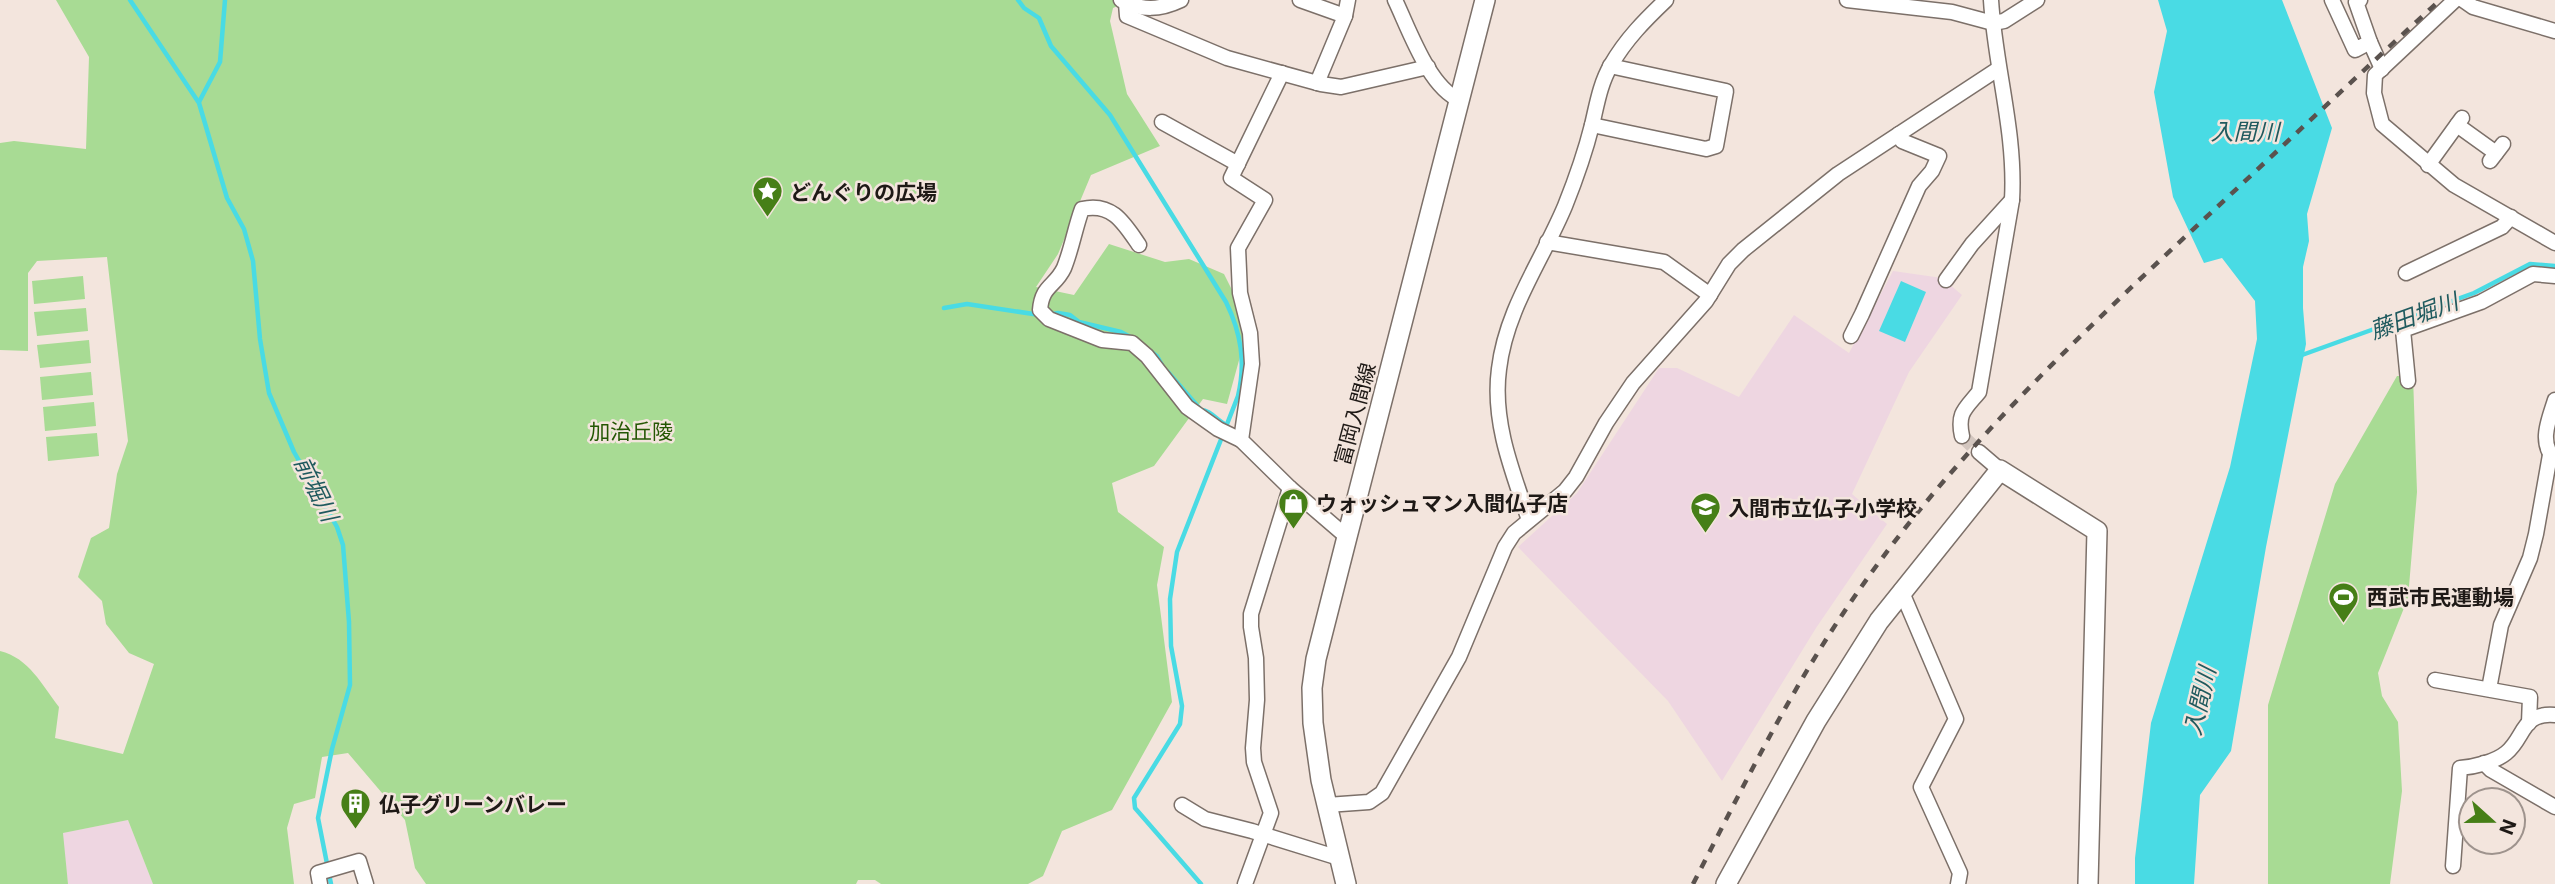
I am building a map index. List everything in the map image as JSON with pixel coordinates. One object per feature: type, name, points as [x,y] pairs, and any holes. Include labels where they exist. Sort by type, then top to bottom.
[{"type":"street","points":[[1123,1],[1143,8],[1163,9],[1181,0]]},
{"type":"street","points":[[1300,0],[1345,16]]},
{"type":"street","points":[[1317,83],[1349,0]]},
{"type":"street","points":[[1395,0],[1427,67],[1447,95],[1460,100]]},
{"type":"street","name":"富岡入間線","points":[[1346,884],[1321,780],[1313,723],[1312,688],[1316,659],[1485,0]]},
{"type":"street","points":[[1529,520],[1506,454],[1498,404],[1499,371],[1504,343],[1517,302],[1564,207],[1592,125],[1596,100],[1611,66],[1632,34],[1666,0]]},
{"type":"street","points":[[1847,0],[1929,12],[1952,12],[1993,23],[2004,20],[2037,0]]},
{"type":"street","points":[[1962,436],[1959,423],[1961,413],[1979,392],[2012,200],[2008,116],[1998,69],[1991,0]]},
{"type":"street","points":[[2332,0],[2355,50],[2370,42]]},
{"type":"street","points":[[2360,0],[2356,2],[2382,69]]},
{"type":"street","points":[[2455,0],[2375,75],[2374,93],[2382,124],[2454,185],[2555,243]]},
{"type":"street","points":[[2463,0],[2473,7],[2555,31]]},
{"type":"street","points":[[1123,1],[1127,16],[1227,58],[1317,83],[1341,87],[1427,67]]},
{"type":"street","points":[[1592,125],[1706,149],[1716,146],[1726,91],[1611,66]]},
{"type":"street","points":[[1327,805],[1369,803],[1381,793],[1459,657],[1505,547],[1514,533],[1565,491],[1633,383],[1710,295],[1729,264],[1838,174],[1998,69]]},
{"type":"street","points":[[1230,435],[1252,364],[1250,332],[1240,293],[1238,248],[1265,200],[1231,178],[1282,74]]},
{"type":"street","points":[[1162,122],[1238,164]]},
{"type":"street","points":[[2428,165],[2460,122],[2496,153]]},
{"type":"street","points":[[1851,336],[1919,186],[1932,171],[1939,156],[1902,141],[1899,134]]},
{"type":"street","points":[[1945,280],[1972,244],[2012,200]]},
{"type":"street","points":[[1139,245],[1122,222],[1109,211],[1094,206],[1082,208],[1071,250],[1061,273],[1041,296],[1044,314],[1102,340],[1132,344],[1147,356],[1187,407],[1230,435],[1347,537]]},
{"type":"street","points":[[2406,273],[2502,227],[2511,217]]},
{"type":"street","points":[[1547,242],[1664,262],[1710,295]]},
{"type":"street","points":[[2408,382],[2403,330],[2474,304],[2533,274],[2555,276]]},
{"type":"street","points":[[2489,689],[2501,625],[2530,558],[2536,534],[2553,457],[2546,446],[2545,434],[2555,400]]},
{"type":"street","points":[[1979,452],[2000,470],[2097,531],[2088,884]]},
{"type":"street","points":[[1726,884],[1816,721],[1878,621],[2000,470]]},
{"type":"street","points":[[1245,884],[1271,813],[1254,762],[1257,700],[1251,614],[1290,488]]},
{"type":"street","points":[[1901,590],[1956,719],[1921,787],[1960,873],[1958,884]]},
{"type":"street","points":[[2435,680],[2530,697],[2529,723]]},
{"type":"street","points":[[2452,866],[2460,768],[2471,768],[2507,752],[2521,731],[2536,717],[2555,715]]},
{"type":"street","points":[[2484,763],[2491,770],[2555,807]]},
{"type":"street","points":[[1182,805],[1205,819],[1339,858]]},
{"type":"street","points":[[322,875],[359,862],[366,884]]},
{"type":"shaded area","name":"入間市立仏子小学校","points":[[1893,271],[1942,278],[1962,295],[1909,372],[1852,494],[1887,524],[1816,628],[1722,781],[1668,701],[1518,547],[1577,493],[1659,368],[1677,368],[1739,397],[1794,315],[1849,353]]},
{"type":"shaded area","points":[[128,820],[153,884],[68,884],[62,833]]},
{"type":"green space","name":"加治丘陵","points":[[56,0],[1131,0],[1113,8],[1110,21],[1127,94],[1160,146],[1091,175],[1058,254],[1036,287],[1074,295],[1109,244],[1165,262],[1189,259],[1224,274],[1249,324],[1227,404],[1203,399],[1154,466],[1112,483],[1118,512],[1164,547],[1157,585],[1172,702],[1112,810],[1062,831],[1043,876],[1028,884],[881,884],[875,880],[858,880],[856,884],[426,884],[415,868],[405,820],[348,753],[322,757],[315,798],[294,804],[287,828],[294,884],[153,884],[128,820],[63,833],[68,884],[0,884],[0,651],[27,666],[59,707],[55,738],[123,754],[154,664],[129,653],[106,624],[102,601],[78,577],[91,538],[109,528],[117,474],[128,441],[107,257],[37,261],[28,273],[28,351],[0,350],[0,143],[14,141],[86,149],[89,57]]},
{"type":"green space","points":[[83,276],[85,299],[34,304],[32,281]]},
{"type":"green space","points":[[86,308],[88,331],[37,336],[34,312]]},
{"type":"green space","points":[[89,340],[91,363],[40,368],[37,345]]},
{"type":"green space","points":[[91,372],[93,395],[42,400],[40,377]]},
{"type":"green space","name":"西武市民運動場","points":[[2397,376],[2413,376],[2417,492],[2408,598],[2378,673],[2382,696],[2398,722],[2402,791],[2390,884],[2268,884],[2268,705],[2335,484]]},
{"type":"green space","points":[[94,402],[96,426],[45,431],[43,407]]},
{"type":"green space","points":[[97,433],[99,456],[48,461],[46,437]]},
{"type":"water","name":"入間川","points":[[2158,0],[2282,0],[2332,128],[2307,214],[2309,241],[2303,267],[2306,344],[2266,547],[2231,751],[2200,795],[2194,884],[2135,884],[2135,858],[2151,723],[2230,467],[2257,339],[2255,301],[2222,258],[2204,263],[2173,197],[2154,92],[2167,31]]},
{"type":"water","points":[[1901,281],[1926,292],[1905,342],[1879,331]]},
{"type":"waterway","name":"前堀川","points":[[130,0],[199,103],[227,198],[244,229],[253,261],[260,339],[269,393],[294,452],[337,527],[343,545],[349,622],[350,685],[332,749],[318,818],[331,884]]},
{"type":"waterway","points":[[199,102],[220,62],[225,0]]},
{"type":"waterway","points":[[1018,0],[1024,8],[1039,18],[1051,46],[1110,115],[1226,302],[1241,348],[1242,371],[1238,396],[1177,552],[1170,599],[1171,646],[1182,706],[1180,724],[1134,798],[1135,808],[1201,884]]},
{"type":"waterway","name":"藤田堀川","points":[[2302,355],[2474,293],[2530,264],[2555,266]]},
{"type":"waterway","points":[[944,308],[967,304],[1040,315]]},
{"type":"waterway","points":[[1048,315],[1070,315],[1079,322],[1121,332],[1132,338]]},
{"type":"waterway","points":[[1150,351],[1162,365]]},
{"type":"waterway","points":[[1168,372],[1201,410],[1227,425]]},
{"type":"tunnel","points":[[1962,436],[1979,452]]},
{"type":"railway","points":[[1693,884],[1770,736],[1812,663],[1857,593],[1931,496],[2012,406],[2098,319],[2440,0]]},
{"type":"place","name":"どんぐりの広場","points":[[767,219]]},
{"type":"place","name":"ウォッシュマン入間仏子店","points":[[1293,530]]},
{"type":"place","name":"入間市立仏子小学校","points":[[1705,535]]},
{"type":"place","name":"西武市民運動場","points":[[2344,624]]},
{"type":"place","name":"仏子グリーンバレー","points":[[356,831]]}]
